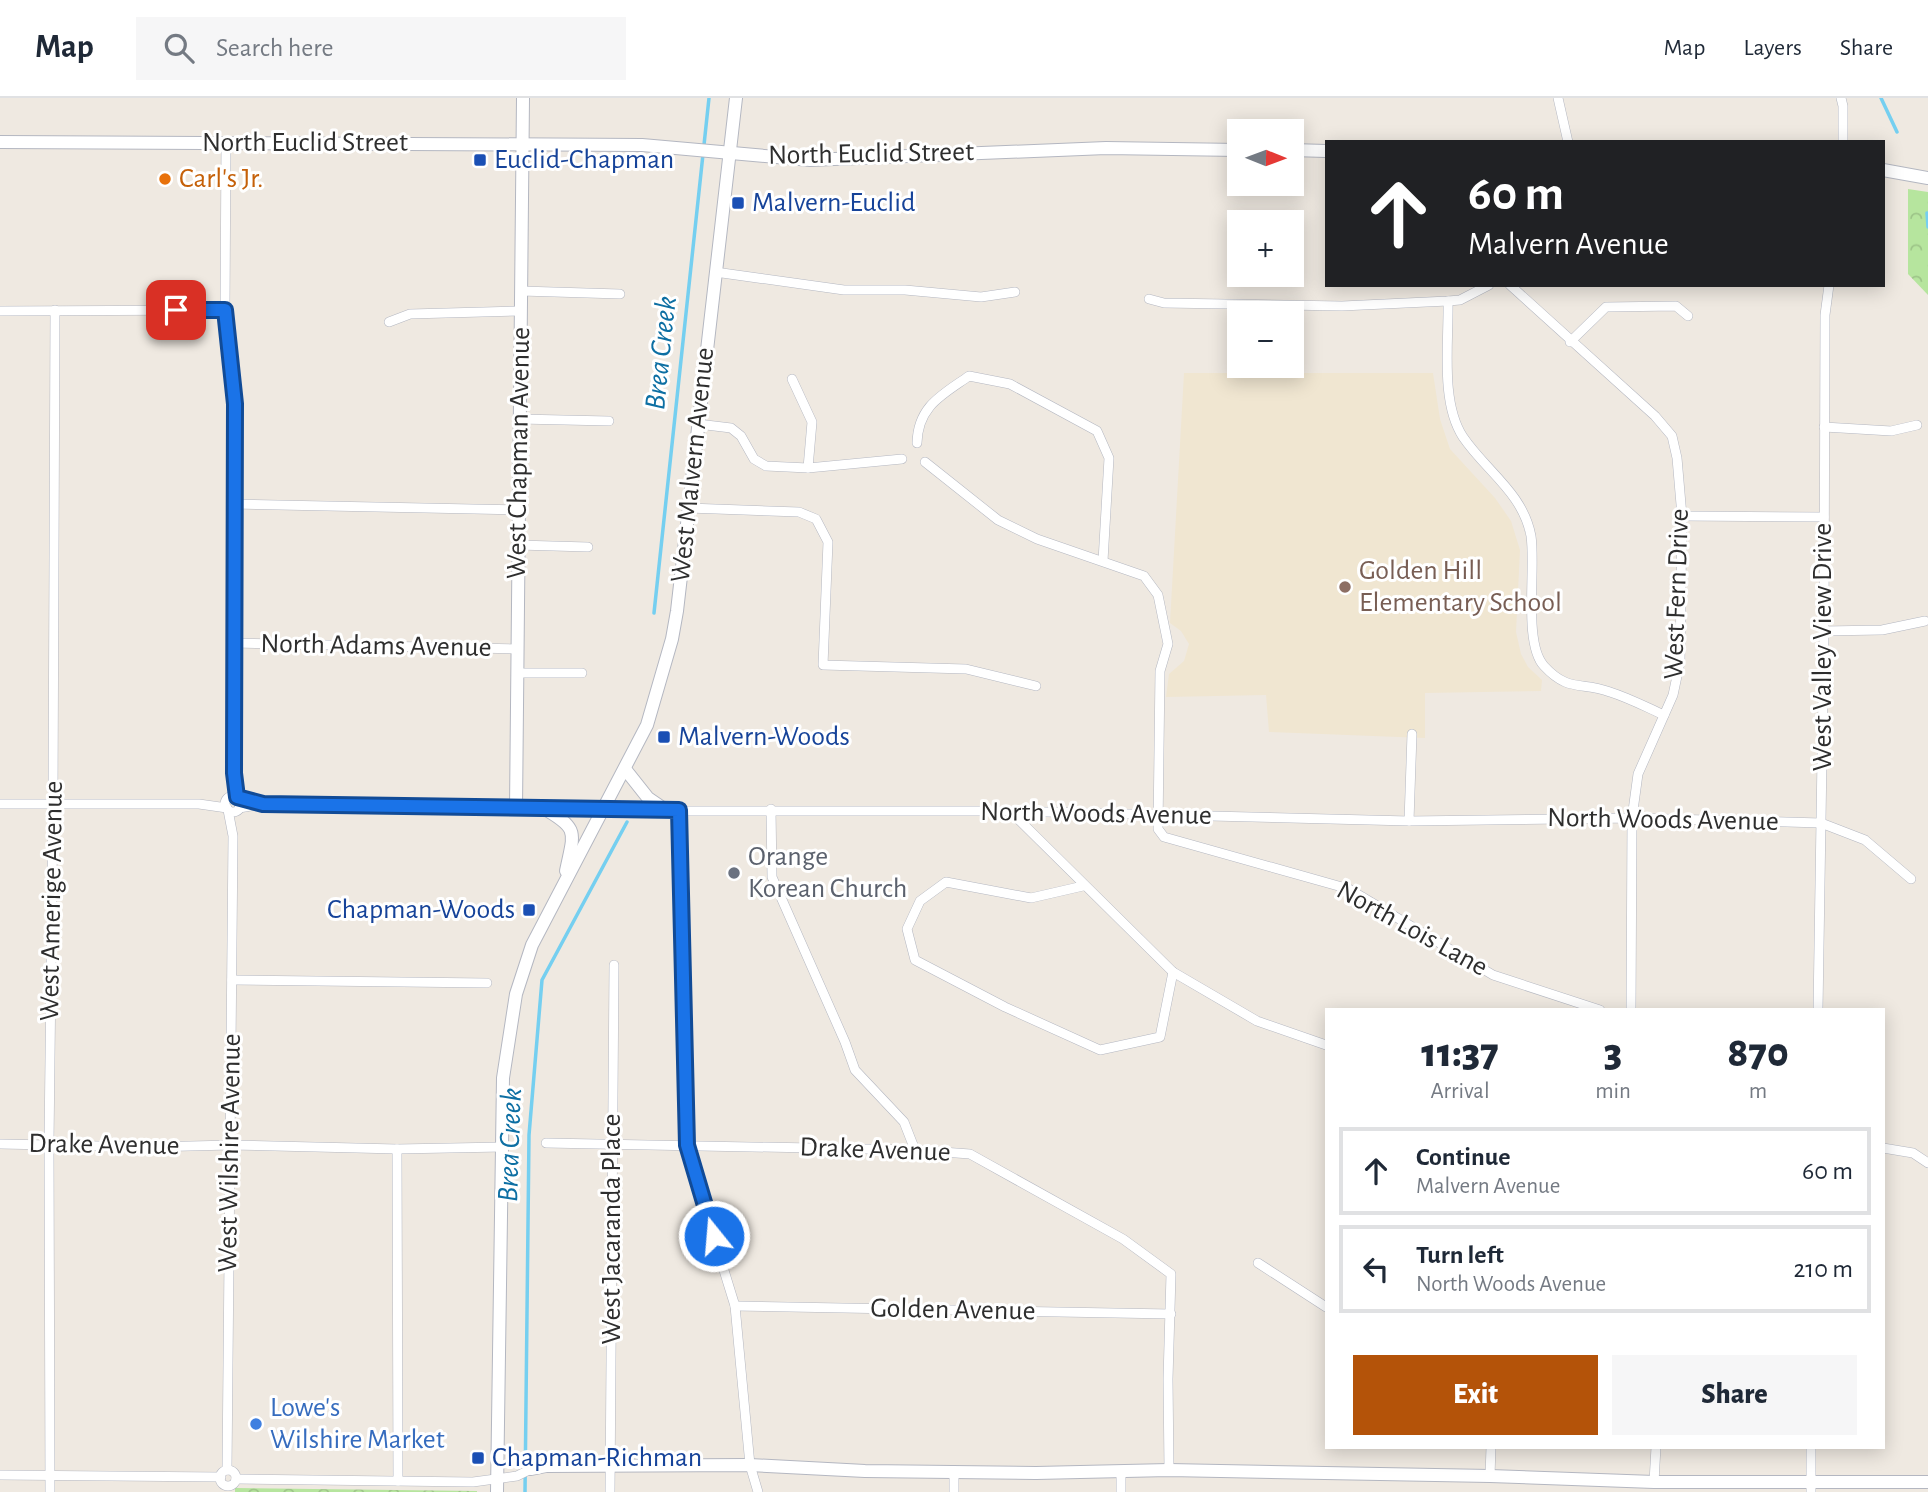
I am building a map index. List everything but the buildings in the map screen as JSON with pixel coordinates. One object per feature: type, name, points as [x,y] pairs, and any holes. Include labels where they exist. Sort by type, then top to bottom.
[{"type":"main road","name":"West Chapman Avenue","points":[[516,808],[523,98]]},
{"type":"main road","name":"West Malvern Avenue","points":[[625,769],[647,725],[677,611],[736,98]]},
{"type":"main road","name":"North Euclid Street","points":[[0,142],[642,145],[810,160],[1069,149],[1227,150]]},
{"type":"main road","points":[[1304,150],[1325,150]]},
{"type":"main road","points":[[1885,170],[1928,178]]},
{"type":"main road","points":[[497,1486],[503,1078],[516,994],[532,945],[625,769],[648,798],[673,811]]},
{"type":"main road","points":[[543,808],[561,818],[571,829],[572,845],[564,885]]},
{"type":"main road","points":[[531,1469],[546,1466],[750,1465],[865,1471],[1169,1471],[1490,1476],[1810,1486],[1928,1482]]},
{"type":"street","points":[[1558,98],[1568,140]]},
{"type":"street","points":[[1840,98],[1843,106],[1843,140]]},
{"type":"street","name":"West Wilshire Avenue","points":[[224,1474],[231,1145],[235,504],[235,404],[225,310],[226,142]]},
{"type":"street","points":[[715,272],[844,290],[905,290],[981,297],[1015,292]]},
{"type":"street","points":[[1149,299],[1164,303],[1342,306],[1460,300],[1485,287]]},
{"type":"street","name":"West Fern Drive","points":[[1512,287],[1655,416],[1672,436],[1677,458],[1682,516],[1680,662],[1673,695],[1638,774],[1632,818],[1630,1008]]},
{"type":"street","name":"West Valley View Drive","points":[[1818,1008],[1824,631],[1825,315],[1829,287]]},
{"type":"street","points":[[521,292],[620,293]]},
{"type":"street","points":[[1448,301],[1448,390],[1454,417],[1463,436],[1517,499],[1527,518],[1533,553],[1532,634],[1541,663],[1559,681],[1606,690],[1664,715]]},
{"type":"street","points":[[1570,342],[1606,307],[1676,306],[1688,316]]},
{"type":"street","name":"West Amerige Avenue","points":[[51,1492],[49,1143],[55,310]]},
{"type":"street","points":[[0,311],[225,310]]},
{"type":"street","points":[[389,322],[410,314],[521,311]]},
{"type":"street","points":[[917,443],[921,421],[929,404],[969,376],[1010,384],[1097,431],[1109,458],[1103,561]]},
{"type":"street","points":[[792,379],[811,422],[808,468]]},
{"type":"street","points":[[519,419],[609,421]]},
{"type":"street","points":[[698,424],[731,428],[741,436],[754,459],[766,466],[808,468],[902,459]]},
{"type":"street","points":[[1824,427],[1891,431],[1917,425]]},
{"type":"street","points":[[925,462],[998,520],[1037,539],[1144,576],[1158,595],[1168,644],[1160,671],[1159,816]]},
{"type":"street","points":[[235,504],[519,510]]},
{"type":"street","points":[[688,508],[799,512],[816,519],[828,542],[823,665],[966,669],[1036,686]]},
{"type":"street","points":[[1682,516],[1824,517]]},
{"type":"street","points":[[518,545],[588,547]]},
{"type":"street","points":[[1824,631],[1882,630],[1925,621]]},
{"type":"street","name":"North Adams Avenue","points":[[234,643],[517,649]]},
{"type":"street","name":"North Adams Avenue","points":[[517,673],[582,673]]},
{"type":"street","points":[[1409,821],[1412,734]]},
{"type":"street","name":"North Woods Avenue","points":[[0,804],[263,804],[673,811],[1010,811],[1409,821],[1632,818],[1821,823],[1865,840],[1911,879]]},
{"type":"street","points":[[771,810],[772,877],[855,1070],[904,1122],[915,1150]]},
{"type":"street","points":[[673,811],[687,1145],[735,1306],[750,1465],[758,1492]]},
{"type":"street","points":[[1010,811],[1173,972],[1257,1021],[1325,1045]]},
{"type":"street","name":"North Lois Lane","points":[[1159,816],[1158,829],[1164,836],[1349,888],[1493,975],[1594,1008]]},
{"type":"street","points":[[1083,886],[1031,898],[946,882],[920,901],[907,929],[915,960],[1005,1007],[1100,1050],[1160,1037],[1173,972]]},
{"type":"street","name":"West Jacaranda Place","points":[[610,1492],[614,965]]},
{"type":"street","points":[[232,980],[487,982]]},
{"type":"street","name":"Drake Avenue","points":[[546,1143],[915,1150],[970,1154],[1124,1239],[1171,1274],[1171,1314]]},
{"type":"street","name":"Drake Avenue","points":[[0,1144],[397,1149],[503,1147]]},
{"type":"street","points":[[1885,1148],[1913,1153],[1928,1163]]},
{"type":"street","points":[[397,1149],[398,1481]]},
{"type":"street","points":[[1258,1264],[1325,1306]]},
{"type":"street","name":"Golden Avenue","points":[[735,1306],[1171,1314]]},
{"type":"street","points":[[1169,1471],[1171,1314]]},
{"type":"street","points":[[1490,1476],[1491,1449]]},
{"type":"street","points":[[1654,1482],[1656,1449]]},
{"type":"street","points":[[1810,1486],[1811,1449]]},
{"type":"street","points":[[0,1475],[224,1474],[222,1482],[231,1485],[398,1481],[473,1482],[497,1486],[531,1469]]},
{"type":"street","points":[[954,1471],[954,1492]]},
{"type":"street","points":[[1121,1472],[1121,1492]]},
{"type":"shaded area","name":"Golden Hill Elementary School","points":[[1184,373],[1227,373],[1227,378],[1304,378],[1304,373],[1433,373],[1440,419],[1450,449],[1495,498],[1511,521],[1520,550],[1516,632],[1521,654],[1528,667],[1542,680],[1541,691],[1425,693],[1425,738],[1269,732],[1266,695],[1166,697],[1169,674],[1184,661],[1189,644],[1181,631],[1170,623]]},
{"type":"green space","points":[[1908,189],[1928,192],[1928,295],[1908,274]]},
{"type":"green space","points":[[235,1488],[477,1491],[477,1492],[235,1492]]},
{"type":"waterway","name":"Brea Creek","points":[[654,613],[709,98]]},
{"type":"waterway","points":[[1881,98],[1897,132]]},
{"type":"waterway","points":[[1927,213],[1928,227]]},
{"type":"waterway","name":"Brea Creek","points":[[525,1492],[529,1135],[542,980],[627,822]]},
{"type":"place","name":"Euclid-Chapman","points":[[480,160]]},
{"type":"place","name":"Carl's Jr.","points":[[165,179]]},
{"type":"place","name":"Malvern-Euclid","points":[[738,203]]},
{"type":"place","name":"Golden Hill Elementary School","points":[[1345,587]]},
{"type":"place","name":"Malvern-Woods","points":[[664,737]]},
{"type":"place","name":"Orange Korean Church","points":[[734,873]]},
{"type":"place","name":"Chapman-Woods","points":[[529,910]]},
{"type":"place","name":"Lowe's Wilshire Market","points":[[256,1424]]},
{"type":"place","name":"Chapman-Richman","points":[[478,1458]]},
{"type":"route","points":[[176,310],[225,310],[228,333],[235,404],[234,773],[237,797],[263,804],[679,810],[687,1145],[714,1236]]}]
